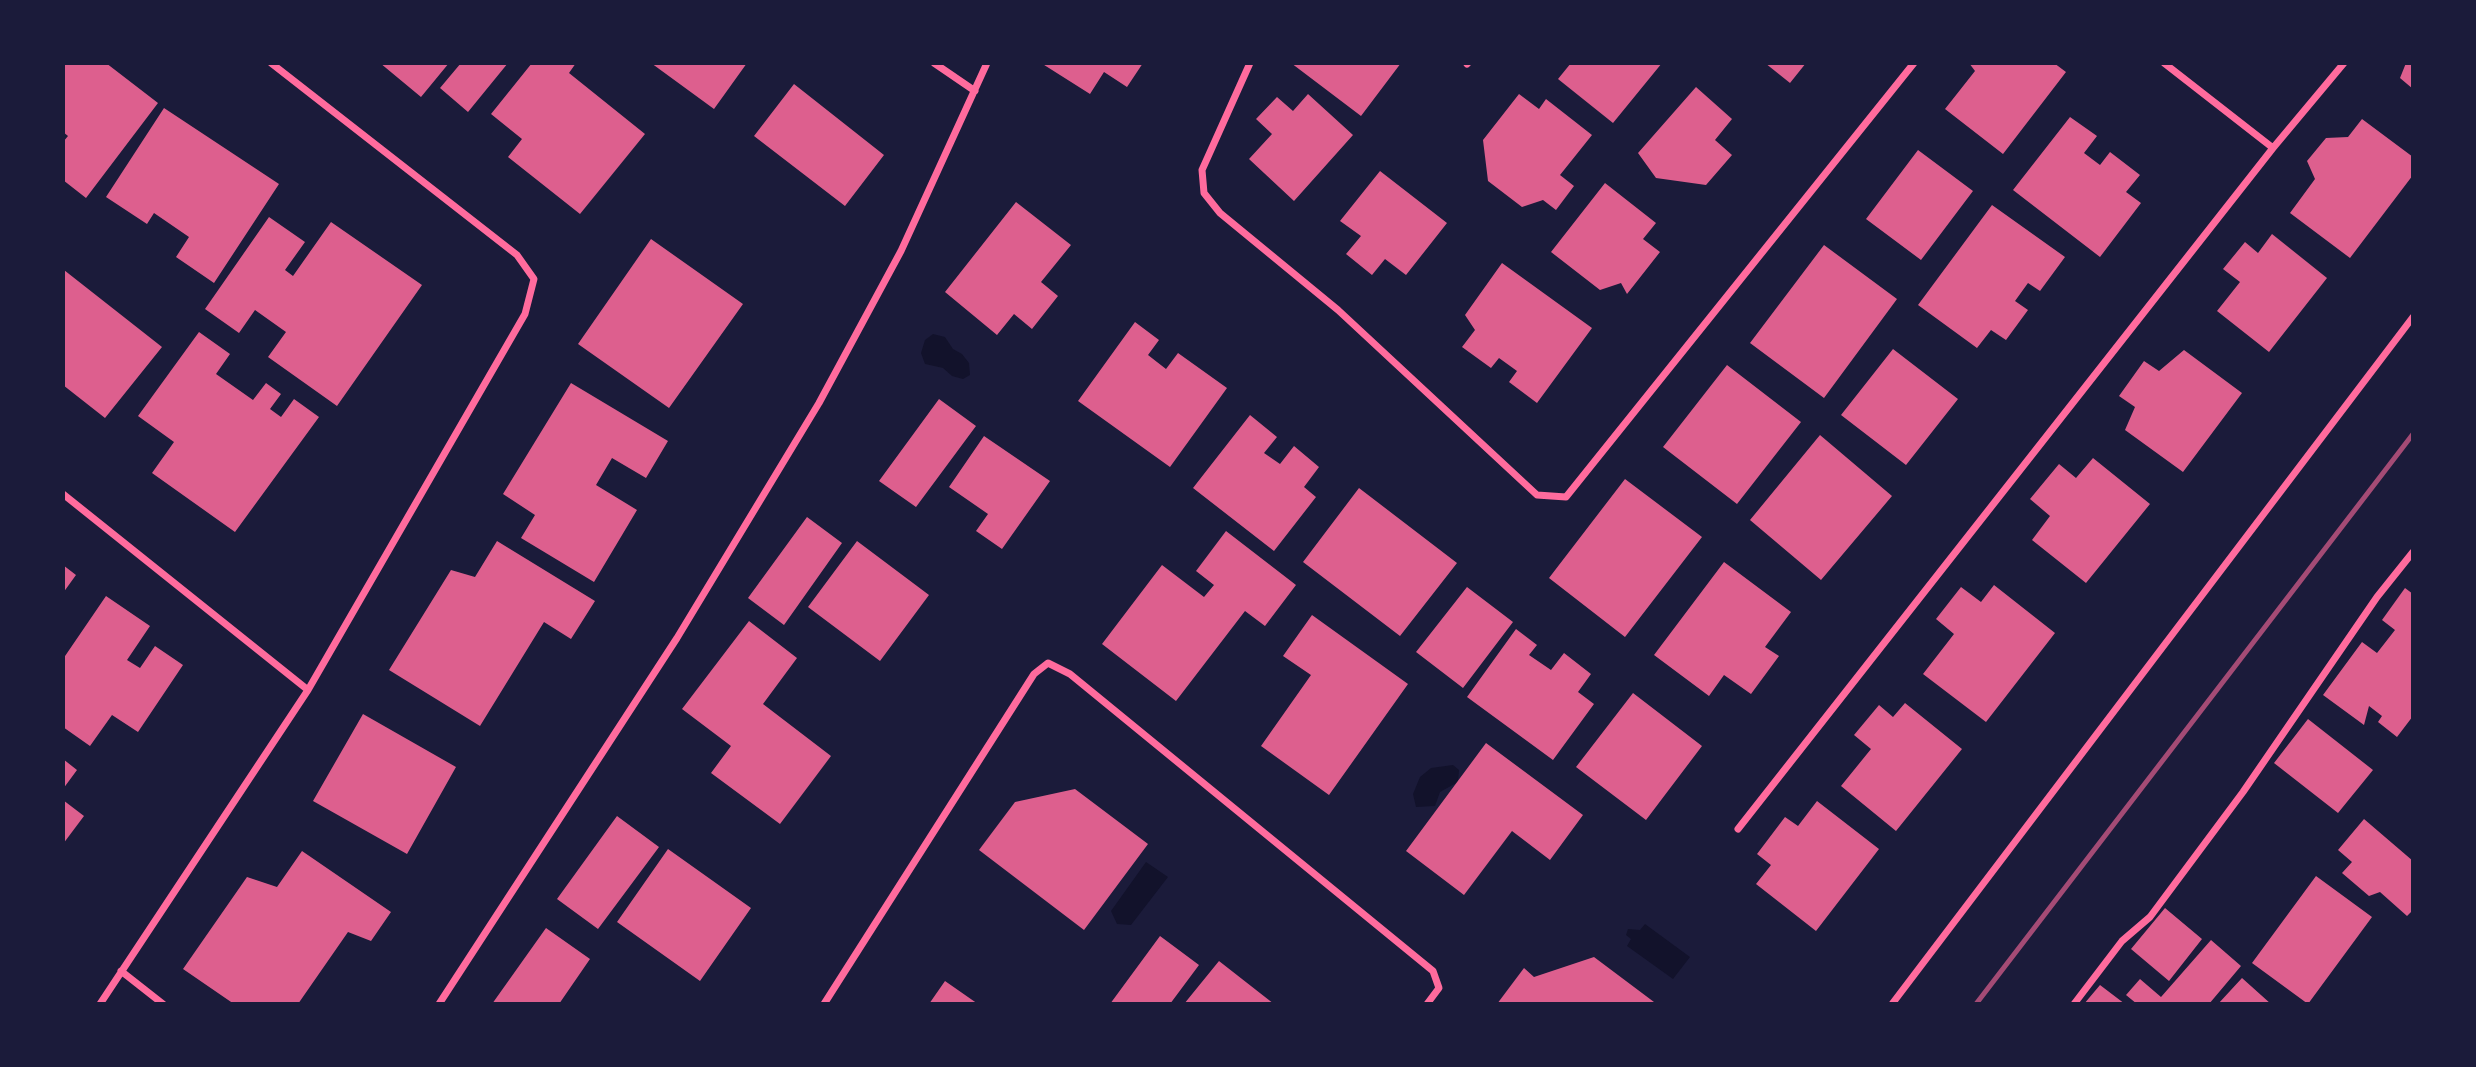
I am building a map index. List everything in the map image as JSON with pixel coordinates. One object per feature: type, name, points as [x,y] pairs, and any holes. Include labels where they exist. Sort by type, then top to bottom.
[{"type":"street","points":[[100,1004],[308,690],[525,314],[534,278],[517,255],[271,63]]},
{"type":"street","points":[[934,63],[975,91]]},
{"type":"street","points":[[439,1004],[677,638],[819,403],[901,251],[987,63]]},
{"type":"street","points":[[1250,63],[1202,170],[1204,193],[1220,213],[1338,310],[1537,495],[1566,497],[1914,63]]},
{"type":"street","points":[[2164,63],[2273,148]]},
{"type":"street","points":[[1738,830],[2273,148],[2344,63]]},
{"type":"street","points":[[1892,1004],[2413,317]]},
{"type":"street","points":[[63,494],[308,690]]},
{"type":"street","points":[[2074,1004],[2122,941],[2150,917],[2243,792],[2377,597],[2413,552]]},
{"type":"street","points":[[824,1004],[1034,674],[1048,663],[1070,674],[1433,971],[1439,988],[1427,1004]]},
{"type":"street","points":[[121,971],[163,1004]]},
{"type":"shaded area","points":[[933,334],[945,337],[953,349],[962,354],[969,363],[970,375],[963,379],[952,376],[943,368],[925,364],[921,353],[925,340]]},
{"type":"shaded area","points":[[1453,765],[1459,770],[1458,782],[1440,792],[1435,806],[1416,807],[1413,794],[1420,777],[1431,768]]},
{"type":"shaded area","points":[[1146,862],[1168,877],[1131,925],[1117,924],[1111,911]]},
{"type":"shaded area","points":[[1645,924],[1690,957],[1673,979],[1627,946],[1631,939],[1626,935],[1628,929],[1640,930]]},
{"type":"building","points":[[63,63],[106,63],[158,103],[86,198],[63,180],[63,142],[68,136],[63,132]]},
{"type":"building","points":[[380,63],[449,63],[421,97]]},
{"type":"building","points":[[461,63],[508,63],[468,112],[440,88]]},
{"type":"building","points":[[532,63],[576,63],[569,73],[645,134],[580,214],[508,157],[522,139],[491,114]]},
{"type":"building","points":[[651,63],[747,63],[714,109]]},
{"type":"building","points":[[1041,63],[1143,63],[1127,87],[1104,72],[1090,94]]},
{"type":"building","points":[[1291,63],[1401,63],[1361,116]]},
{"type":"building","points":[[1571,63],[1662,63],[1613,123],[1558,79]]},
{"type":"building","points":[[1765,63],[1806,63],[1790,83]]},
{"type":"building","points":[[1969,63],[2054,63],[2066,72],[2003,154],[1945,109],[1975,71]]},
{"type":"building","points":[[2406,63],[2413,63],[2413,89],[2400,78]]},
{"type":"building","points":[[794,84],[884,155],[845,206],[754,136]]},
{"type":"building","points":[[1696,87],[1732,119],[1715,140],[1732,155],[1706,185],[1656,178],[1638,153]]},
{"type":"building","points":[[1308,94],[1353,135],[1294,201],[1249,159],[1272,134],[1256,119],[1277,97],[1293,111]]},
{"type":"building","points":[[1519,94],[1539,109],[1546,99],[1592,135],[1560,175],[1574,186],[1556,210],[1543,200],[1522,207],[1488,181],[1483,140]]},
{"type":"building","points":[[164,108],[279,184],[214,283],[176,257],[189,237],[154,213],[147,224],[106,197]]},
{"type":"building","points":[[2070,117],[2097,136],[2084,153],[2100,165],[2110,152],[2140,175],[2126,192],[2141,203],[2100,257],[2013,190]]},
{"type":"building","points":[[2362,119],[2413,157],[2413,175],[2350,258],[2290,213],[2315,179],[2307,161],[2326,138],[2348,137]]},
{"type":"building","points":[[1918,150],[1973,191],[1921,260],[1866,219]]},
{"type":"building","points":[[1380,171],[1447,223],[1406,275],[1385,259],[1372,275],[1346,254],[1361,236],[1340,221]]},
{"type":"building","points":[[1605,183],[1656,223],[1643,239],[1660,252],[1627,294],[1621,283],[1600,290],[1551,252]]},
{"type":"building","points":[[1016,202],[1071,245],[1041,282],[1058,296],[1032,329],[1014,314],[997,335],[945,292]]},
{"type":"building","points":[[1992,205],[2065,257],[2040,291],[2028,283],[2015,301],[2028,310],[2006,340],[1991,330],[1977,348],[1918,305]]},
{"type":"building","points":[[269,217],[305,242],[285,270],[293,276],[331,222],[422,285],[337,406],[268,357],[286,332],[255,310],[239,333],[205,309]]},
{"type":"building","points":[[2272,234],[2327,278],[2269,352],[2217,311],[2240,282],[2223,269],[2245,242],[2258,253]]},
{"type":"building","points":[[651,239],[743,304],[669,408],[578,344]]},
{"type":"building","points":[[1824,245],[1897,299],[1824,398],[1750,343]]},
{"type":"building","points":[[1502,263],[1592,328],[1537,403],[1509,382],[1517,371],[1499,358],[1491,368],[1462,347],[1475,330],[1465,315]]},
{"type":"building","points":[[64,270],[162,347],[105,418],[63,385]]},
{"type":"building","points":[[1135,322],[1159,340],[1148,355],[1166,369],[1178,353],[1227,388],[1170,467],[1078,401]]},
{"type":"building","points":[[199,332],[230,354],[216,374],[253,400],[266,383],[281,394],[270,409],[281,417],[294,399],[319,417],[235,532],[152,473],[174,442],[138,416]]},
{"type":"building","points":[[1893,349],[1958,399],[1906,465],[1841,415]]},
{"type":"building","points":[[2184,350],[2242,393],[2183,472],[2125,430],[2135,407],[2119,396],[2144,361],[2159,371]]},
{"type":"building","points":[[1727,365],[1801,422],[1737,504],[1663,447]]},
{"type":"building","points":[[571,383],[668,441],[646,478],[612,458],[596,485],[637,510],[594,582],[521,538],[535,515],[503,494]]},
{"type":"building","points":[[939,399],[976,426],[916,507],[879,481]]},
{"type":"building","points":[[1250,415],[1277,437],[1264,453],[1280,464],[1294,446],[1319,467],[1304,487],[1316,497],[1274,551],[1193,488]]},
{"type":"building","points":[[1820,435],[1892,496],[1821,580],[1750,520]]},
{"type":"building","points":[[984,436],[1050,481],[1002,549],[976,531],[988,514],[949,487]]},
{"type":"building","points":[[2093,458],[2150,504],[2086,583],[2032,540],[2050,516],[2030,499],[2059,464],[2076,478]]},
{"type":"building","points":[[1625,479],[1702,537],[1625,637],[1549,578]]},
{"type":"building","points":[[1359,488],[1457,563],[1400,636],[1303,562]]},
{"type":"building","points":[[807,517],[842,543],[784,625],[748,598]]},
{"type":"building","points":[[1226,531],[1296,585],[1265,626],[1245,611],[1176,701],[1102,644],[1162,565],[1204,597],[1214,585],[1196,571]]},
{"type":"building","points":[[497,541],[595,601],[571,639],[544,622],[480,726],[389,670],[451,570],[475,577]]},
{"type":"building","points":[[857,541],[929,595],[880,661],[808,607]]},
{"type":"building","points":[[1724,562],[1791,612],[1765,647],[1779,656],[1751,694],[1724,675],[1709,696],[1654,655]]},
{"type":"building","points":[[63,565],[76,575],[63,593]]},
{"type":"building","points":[[1994,585],[2055,633],[1986,722],[1923,674],[1954,634],[1936,619],[1961,587],[1981,602]]},
{"type":"building","points":[[1467,587],[1513,622],[1463,688],[1416,652]]},
{"type":"building","points":[[2405,588],[2413,594],[2413,716],[2397,737],[2378,722],[2382,716],[2369,706],[2364,725],[2323,695],[2362,642],[2377,653],[2395,630],[2382,620]]},
{"type":"building","points":[[106,596],[150,626],[127,660],[140,668],[155,646],[183,665],[138,732],[112,715],[90,746],[63,727],[63,659]]},
{"type":"building","points":[[1312,615],[1408,684],[1329,795],[1261,746],[1311,675],[1283,656]]},
{"type":"building","points":[[749,621],[797,658],[763,704],[831,756],[780,824],[711,773],[731,746],[682,709]]},
{"type":"building","points":[[1516,629],[1537,645],[1529,655],[1551,670],[1564,653],[1591,674],[1578,692],[1594,704],[1553,760],[1467,697]]},
{"type":"building","points":[[1633,693],[1702,746],[1646,820],[1576,767]]},
{"type":"building","points":[[1905,703],[1962,749],[1896,831],[1841,786],[1871,749],[1854,735],[1879,705],[1893,717]]},
{"type":"building","points":[[363,714],[456,767],[407,854],[313,801]]},
{"type":"building","points":[[2308,719],[2373,770],[2338,813],[2274,763]]},
{"type":"building","points":[[1486,743],[1583,815],[1550,860],[1512,831],[1464,895],[1406,851]]},
{"type":"building","points":[[63,759],[77,770],[63,789]]},
{"type":"building","points":[[1075,789],[1148,844],[1084,930],[979,850],[1015,802]]},
{"type":"building","points":[[63,800],[84,816],[63,844]]},
{"type":"building","points":[[1817,801],[1879,849],[1816,931],[1756,884],[1771,865],[1757,854],[1785,817],[1798,826]]},
{"type":"building","points":[[617,816],[659,847],[598,929],[557,899]]},
{"type":"building","points":[[2364,819],[2413,861],[2413,910],[2407,916],[2380,892],[2369,896],[2342,873],[2352,862],[2338,850]]},
{"type":"building","points":[[668,849],[751,908],[700,981],[617,922]]},
{"type":"building","points":[[302,851],[391,912],[371,941],[348,932],[298,1004],[234,1004],[183,969],[247,877],[277,887]]},
{"type":"building","points":[[2316,876],[2372,917],[2308,1004],[2252,963]]},
{"type":"building","points":[[2165,908],[2202,939],[2169,981],[2131,949]]},
{"type":"building","points":[[546,928],[590,959],[559,1004],[492,1004]]},
{"type":"building","points":[[1160,936],[1199,965],[1170,1004],[1110,1004]]},
{"type":"building","points":[[2211,940],[2241,966],[2209,1004],[2137,1004],[2126,995],[2140,979],[2161,997]]},
{"type":"building","points":[[1594,957],[1654,1002],[1497,1004],[1524,968],[1534,977]]},
{"type":"building","points":[[1219,961],[1274,1004],[1184,1004]]},
{"type":"building","points":[[2242,978],[2271,1004],[2218,1004]]},
{"type":"building","points":[[945,981],[978,1004],[929,1004]]},
{"type":"building","points":[[2100,985],[2125,1004],[2084,1004]]},
{"type":"railway","points":[[1976,1004],[2413,434]]}]
